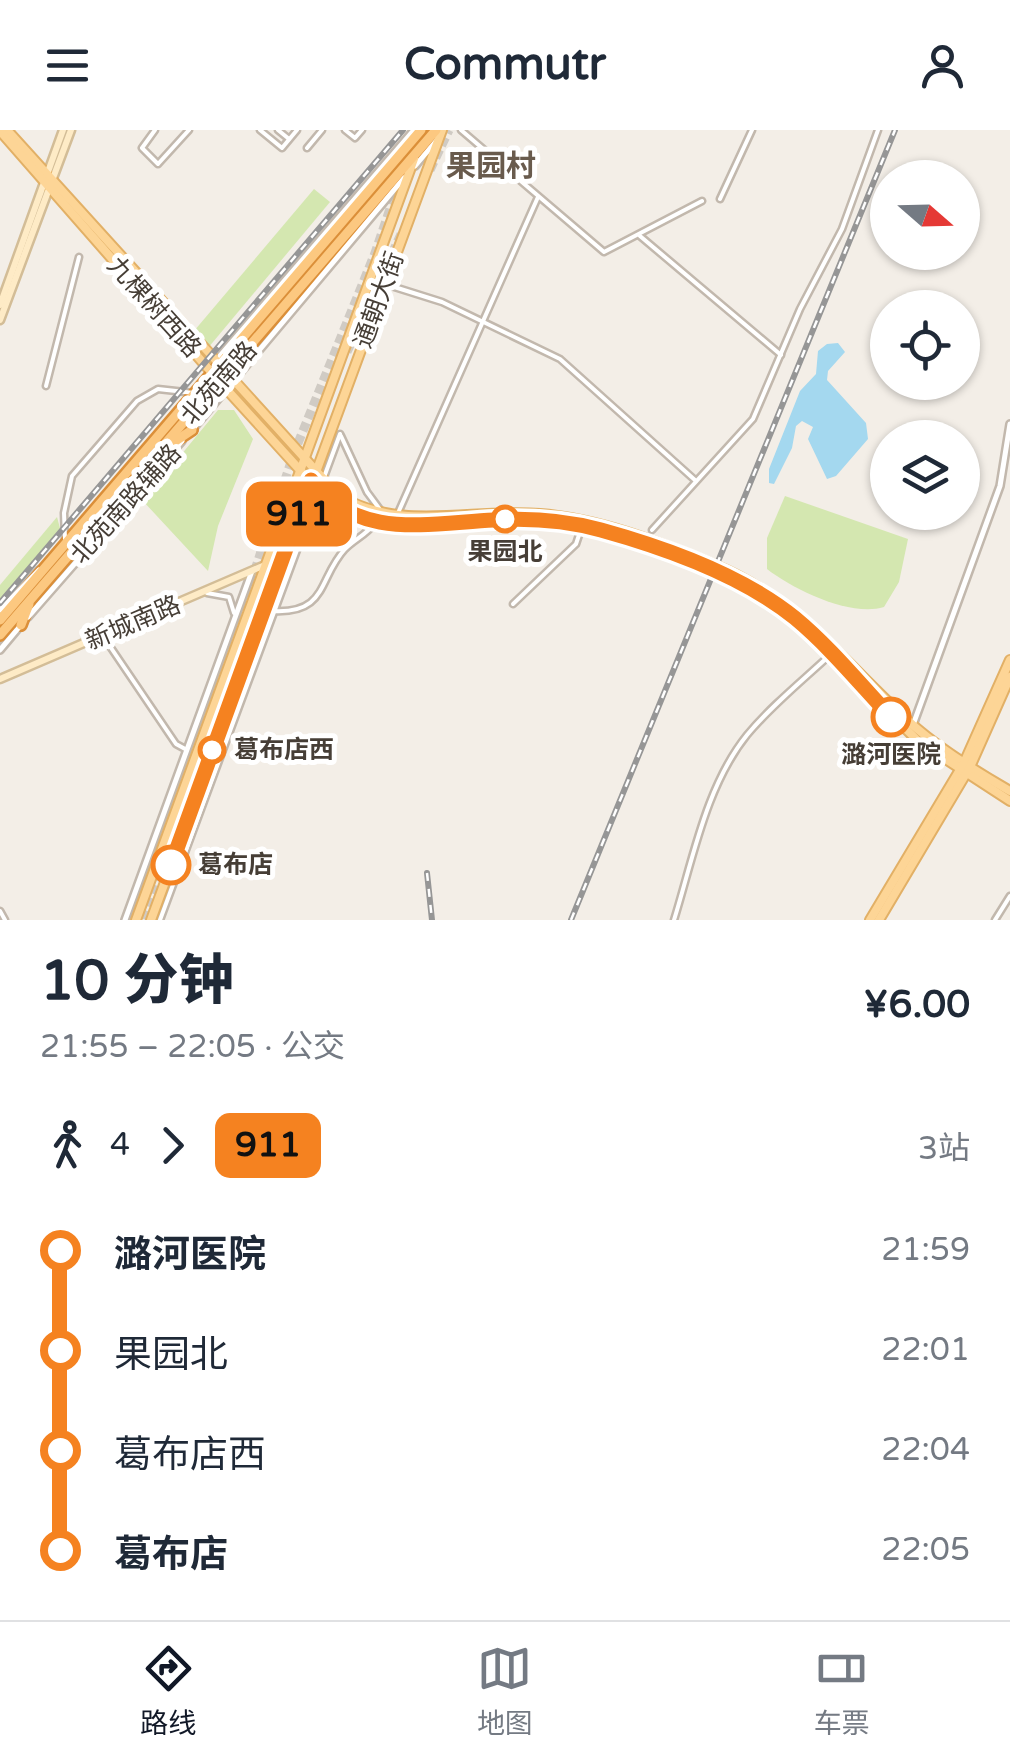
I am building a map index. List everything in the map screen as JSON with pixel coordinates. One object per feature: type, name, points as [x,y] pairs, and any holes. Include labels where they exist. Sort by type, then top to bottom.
[{"type":"highway","name":"北苑南路","points":[[0,620],[197,394],[223,379],[306,268],[420,130]]},
{"type":"highway","name":"北苑南路","points":[[0,635],[415,156],[441,132]]},
{"type":"highway","points":[[285,281],[306,268]]},
{"type":"highway","points":[[157,453],[192,430]]},
{"type":"highway","points":[[21,625],[31,599]]},
{"type":"main road","name":"九棵树西路","points":[[4,130],[319,491]]},
{"type":"main road","points":[[0,320],[63,130]]},
{"type":"main road","points":[[0,305],[71,130]]},
{"type":"main road","name":"通朝大街","points":[[136,920],[415,156],[420,130]]},
{"type":"main road","name":"通朝大街","points":[[152,920],[269,611],[311,480],[336,431],[441,132]]},
{"type":"main road","name":"九棵树西路","points":[[223,379],[350,502],[384,515]]},
{"type":"main road","points":[[319,491],[344,512],[395,526],[500,519],[582,526],[638,542],[746,586],[794,618],[918,742],[1010,791]]},
{"type":"main road","points":[[384,515],[500,512],[574,518],[623,530],[720,566],[798,612],[913,725],[1010,802]]},
{"type":"main road","name":"新城南路","points":[[0,678],[265,565]]},
{"type":"main road","points":[[870,920],[965,769],[1010,660]]},
{"type":"main road","points":[[879,920],[965,769],[1010,677]]},
{"type":"street","points":[[155,130],[142,148],[158,164],[189,130]]},
{"type":"street","points":[[260,130],[282,148],[297,130]]},
{"type":"street","points":[[278,130],[290,139]]},
{"type":"street","points":[[307,148],[322,130]]},
{"type":"street","points":[[345,130],[355,138],[362,130]]},
{"type":"street","name":"北苑南路辅路","points":[[223,379],[220,356],[420,130]]},
{"type":"street","points":[[461,130],[604,252],[702,201]]},
{"type":"street","points":[[720,200],[752,130]]},
{"type":"street","points":[[652,530],[749,426],[842,229],[878,130]]},
{"type":"street","name":"北苑南路辅路","points":[[0,650],[192,430],[223,379],[441,132]]},
{"type":"street","points":[[396,516],[538,198]]},
{"type":"street","points":[[640,236],[780,355]]},
{"type":"street","points":[[46,386],[79,256]]},
{"type":"street","points":[[385,284],[442,302],[560,359],[696,482]]},
{"type":"street","points":[[66,544],[64,513],[69,482],[136,401],[149,392],[167,388],[197,394]]},
{"type":"street","points":[[913,725],[1000,486],[1010,424]]},
{"type":"street","points":[[160,920],[269,611],[319,491],[336,431]]},
{"type":"street","points":[[336,431],[367,492],[384,515]]},
{"type":"street","points":[[269,611],[294,610],[314,600],[346,549],[375,523]]},
{"type":"street","points":[[513,604],[576,544],[582,526]]},
{"type":"street","points":[[0,610],[27,579],[53,558]]},
{"type":"street","points":[[125,920],[252,571]]},
{"type":"street","points":[[202,593],[229,597],[235,618]]},
{"type":"street","points":[[102,636],[176,744],[187,750]]},
{"type":"street","points":[[674,920],[710,807],[733,755],[765,716],[830,655]]},
{"type":"street","points":[[173,858],[196,824]]},
{"type":"street","points":[[995,920],[1010,896]]},
{"type":"street","points":[[0,911],[5,920]]},
{"type":"green space","points":[[314,189],[330,202],[208,348],[194,331]]},
{"type":"green space","points":[[218,410],[234,410],[253,439],[218,526],[208,571],[143,501]]},
{"type":"green space","points":[[785,496],[870,526],[870,530],[908,539],[899,582],[884,607],[870,609],[823,600],[767,569],[767,538]]},
{"type":"green space","points":[[57,517],[61,532],[0,604],[0,585]]},
{"type":"water","points":[[838,343],[845,352],[828,371],[827,380],[866,423],[868,439],[836,476],[827,479],[808,439],[813,427],[802,421],[796,426],[792,448],[774,484],[769,483],[769,469],[800,391],[816,374],[818,351],[827,344]]},
{"type":"tunnel","points":[[430,170],[449,130]]},
{"type":"tunnel","points":[[203,725],[294,453],[375,253],[398,185]]},
{"type":"tunnel","points":[[347,352],[401,234]]},
{"type":"tunnel","points":[[146,920],[277,545]]},
{"type":"railway","points":[[0,603],[403,130]]},
{"type":"railway","points":[[571,920],[895,130]]},
{"type":"railway","points":[[427,873],[432,920]]},
{"type":"bus line","name":"911","points":[[171,865],[311,480],[344,512],[384,525],[500,519],[573,524],[621,536],[685,560],[771,600],[814,636],[891,717]]},
{"type":"place","name":"果园北","points":[[505,519]]},
{"type":"place","name":"潞河医院","points":[[891,717]]},
{"type":"place","name":"葛布店西","points":[[212,750]]},
{"type":"place","name":"葛布店","points":[[171,865]]},
{"type":"district","name":"果园村","points":[[491,166]]}]
